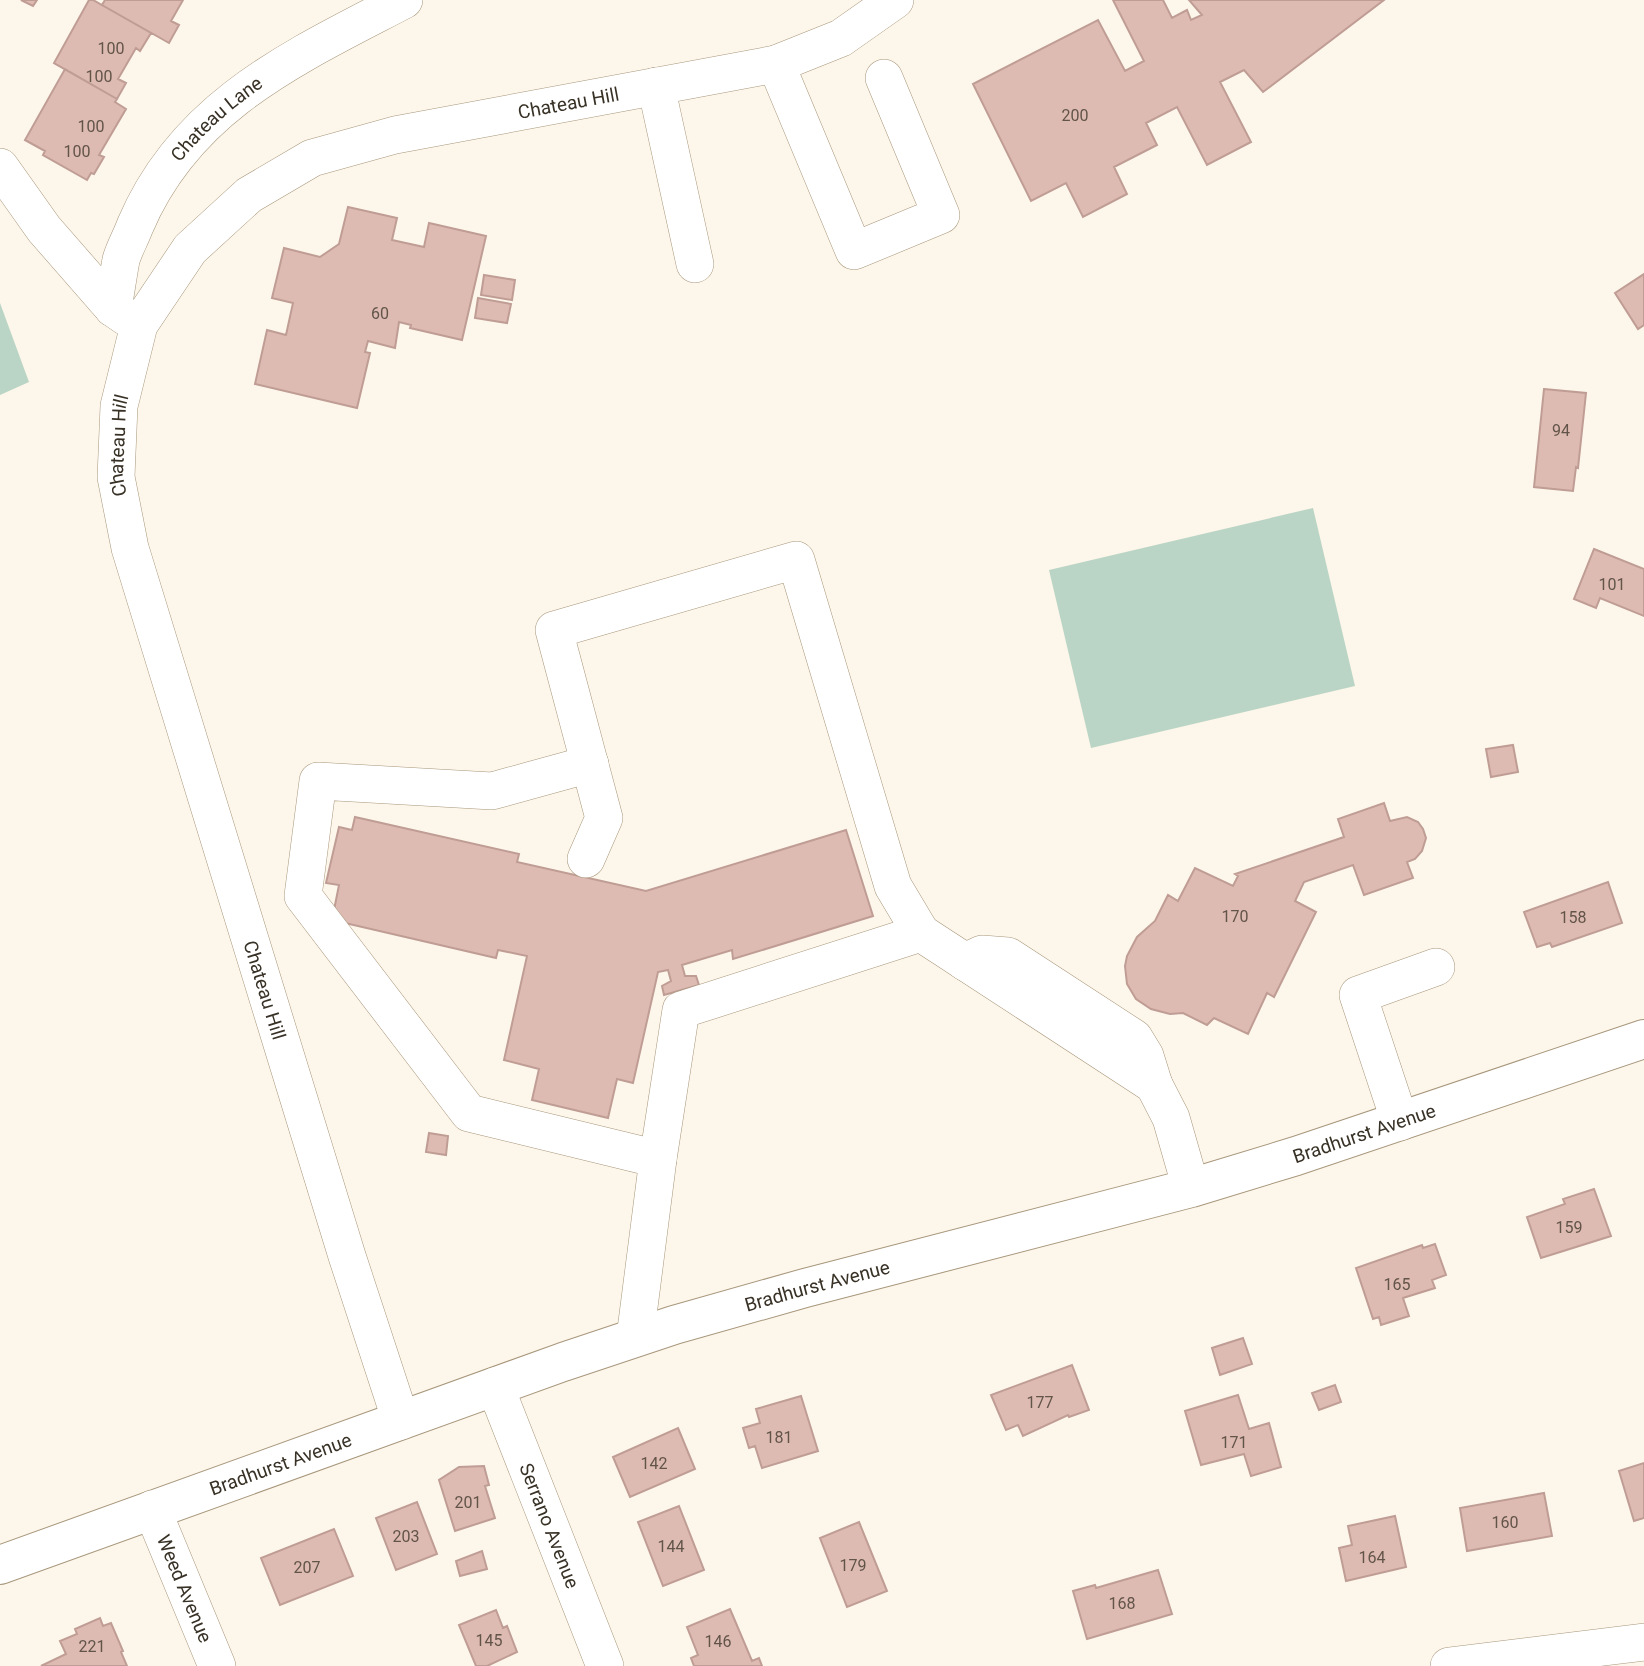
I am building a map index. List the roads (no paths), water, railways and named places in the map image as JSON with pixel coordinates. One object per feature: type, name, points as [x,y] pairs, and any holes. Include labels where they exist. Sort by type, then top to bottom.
[{"type":"main road","name":"Bradhurst Avenue","points":[[0,1565],[635,1338],[765,1298],[1191,1188],[1400,1122],[1644,1039]]},
{"type":"street","name":"Chateau Lane","points":[[126,317],[122,258],[146,201],[181,149],[225,105],[286,61],[404,0]]},
{"type":"street","name":"Chateau Hill","points":[[401,1420],[343,1243],[130,548],[116,477],[126,317],[190,249],[249,195],[312,158],[395,135],[776,64],[841,38],[895,0]]},
{"type":"street","points":[[776,64],[854,251],[941,215],[884,78]]},
{"type":"street","points":[[656,86],[695,264]]},
{"type":"street","points":[[0,167],[44,229],[126,317]]},
{"type":"street","points":[[586,859],[604,818],[554,631],[796,560],[893,886],[921,933],[1154,1085],[1171,1118],[1191,1188]]},
{"type":"street","points":[[590,764],[492,791],[318,781],[303,896],[469,1112],[658,1159]]},
{"type":"street","points":[[635,1338],[681,1010],[921,933]]},
{"type":"street","points":[[1400,1122],[1358,995],[1436,967]]},
{"type":"street","name":"Serrano Avenue","points":[[495,1386],[605,1666]]},
{"type":"street","name":"Weed Avenue","points":[[152,1509],[217,1666]]},
{"type":"street","points":[[1449,1666],[1644,1642]]}]
